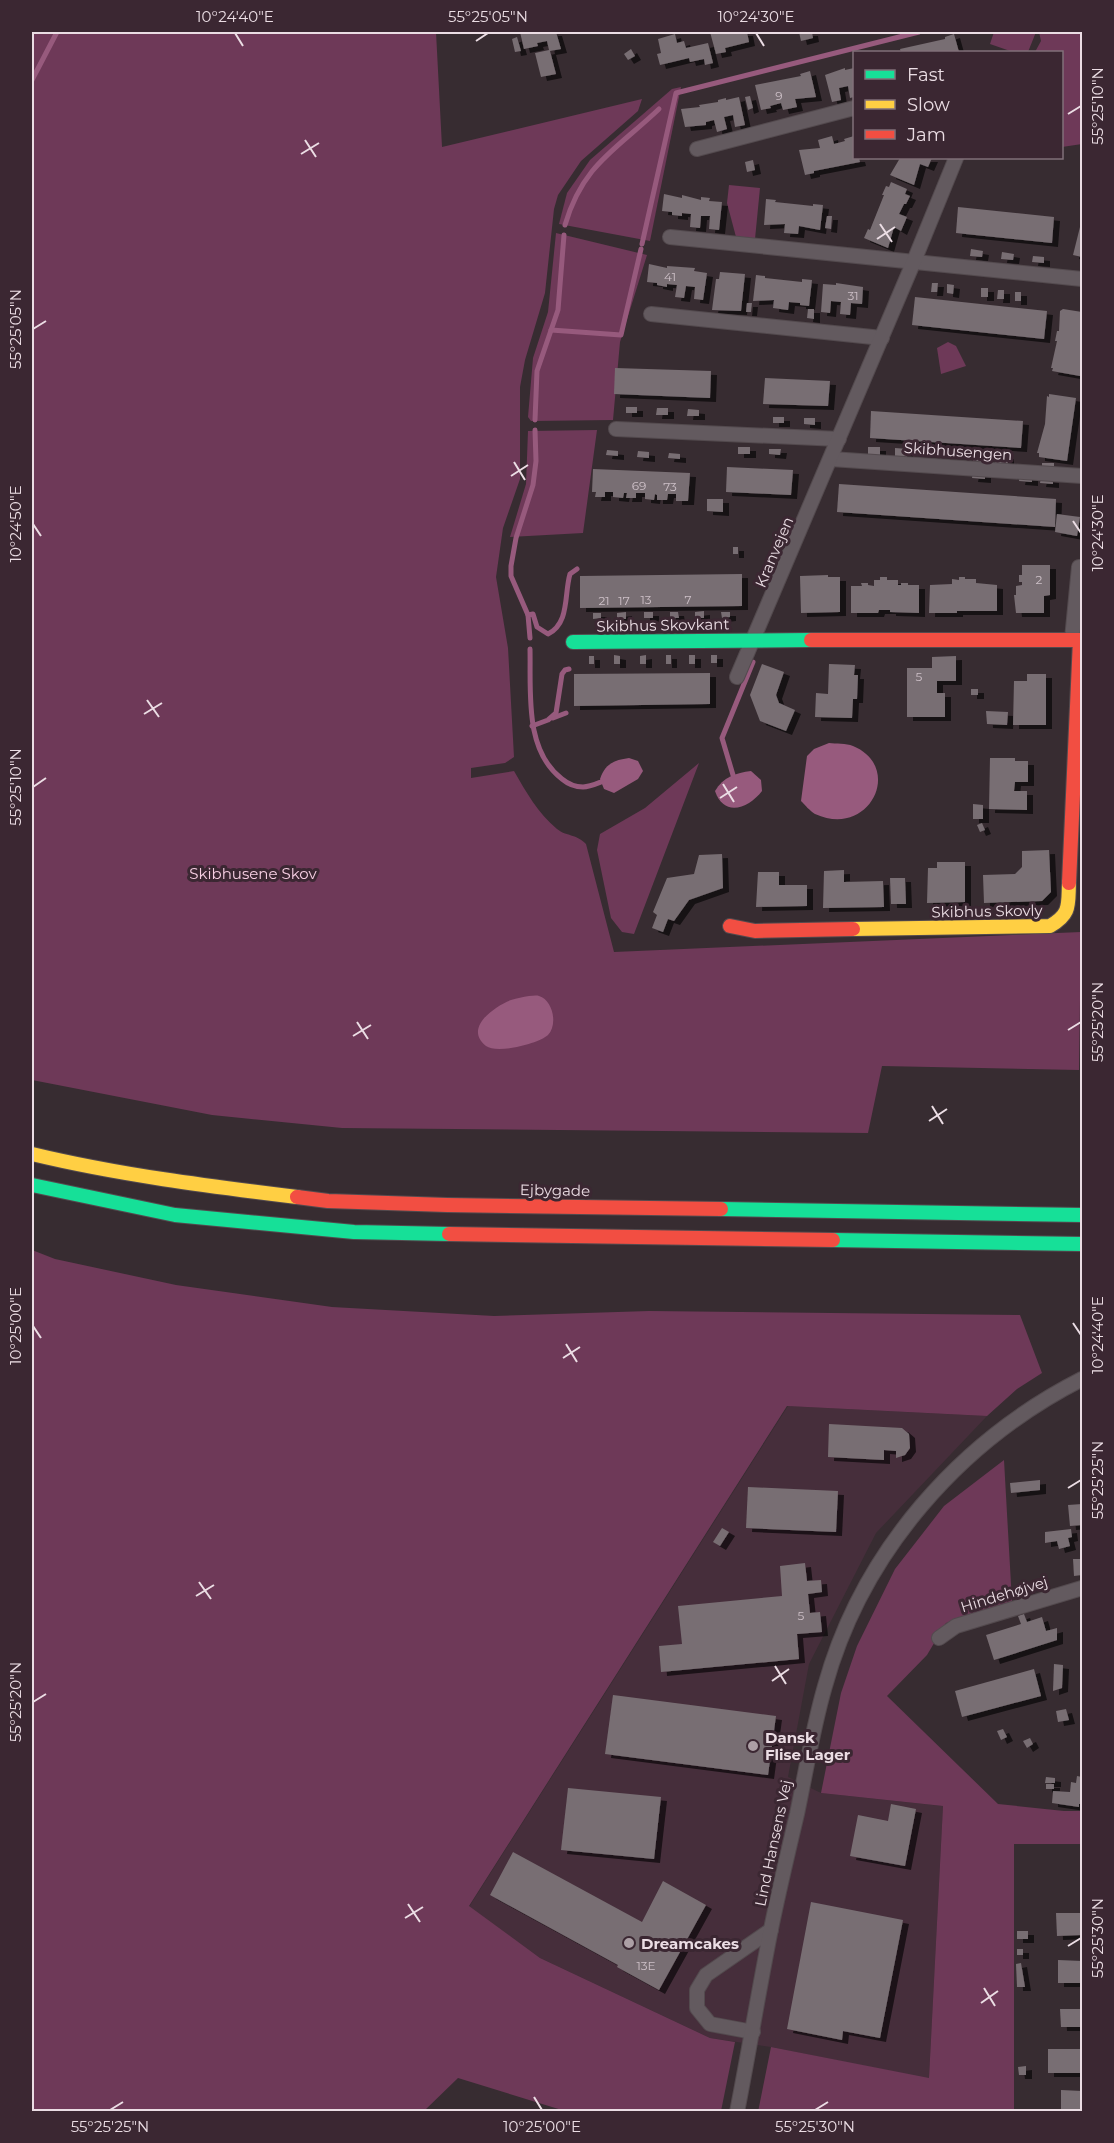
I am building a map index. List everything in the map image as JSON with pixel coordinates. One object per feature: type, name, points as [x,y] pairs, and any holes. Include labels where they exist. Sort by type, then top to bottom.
[{"type":"main road","points":[[754,640],[1072,639]]},
{"type":"main road","name":"Skibhus Skovly","points":[[730,926],[766,931],[1050,926],[1061,920],[1068,910],[1080,639],[1072,639]]},
{"type":"main road","name":"Skibhus Skovkant","points":[[573,642],[754,640]]},
{"type":"main road","name":"Ejbygade","points":[[32,1154],[173,1182],[328,1201],[1083,1215]]},
{"type":"main road","points":[[32,1185],[175,1215],[354,1232],[1083,1244]]},
{"type":"street","points":[[697,149],[853,109]]},
{"type":"street","name":"Kranvejen","points":[[737,677],[831,459],[956,159]]},
{"type":"street","points":[[670,237],[1083,279]]},
{"type":"street","points":[[651,314],[882,338]]},
{"type":"street","points":[[616,429],[839,439]]},
{"type":"street","name":"Skibhusengen","points":[[831,459],[1083,476]]},
{"type":"street","name":"Skibhus Skovly","points":[[1072,639],[1079,567]]},
{"type":"street","name":"Lind Hansens Vej","points":[[738,2112],[771,1930],[825,1686],[834,1657],[859,1597],[897,1536],[954,1469],[1001,1428],[1041,1401],[1083,1379]]},
{"type":"street","points":[[1060,1390],[1083,1391]]},
{"type":"street","name":"Hindehøjvej","points":[[939,1638],[956,1626],[1083,1588]]},
{"type":"street","name":"Lind Hansens Vej","points":[[753,2032],[710,2024],[697,2008],[697,1990],[706,1975],[771,1930]]},
{"type":"shaded area","points":[[829,743],[853,746],[868,756],[876,769],[878,783],[874,797],[865,809],[851,817],[835,819],[815,814],[801,801],[807,756],[814,749]]},
{"type":"shaded area","points":[[629,758],[638,761],[643,771],[638,779],[614,793],[604,789],[600,779],[607,766]]},
{"type":"shaded area","points":[[751,771],[761,780],[762,791],[744,806],[737,808],[724,805],[715,791],[718,786],[730,777]]},
{"type":"shaded area","points":[[529,996],[544,998],[551,1007],[553,1025],[548,1035],[536,1042],[517,1047],[499,1049],[486,1046],[478,1032],[480,1025],[490,1012],[513,999]]},
{"type":"shaded area","points":[[788,1406],[987,1416],[876,1533],[809,1664],[788,1777],[821,1793],[943,1806],[929,2079],[771,2047],[710,2038],[540,1958],[469,1907]]},
{"type":"green space","name":"Skibhusene Skov","points":[[32,32],[436,32],[442,147],[642,99],[638,111],[581,161],[558,195],[554,209],[545,293],[525,360],[520,387],[520,479],[503,528],[496,577],[508,648],[514,757],[505,763],[471,768],[471,778],[514,771],[533,802],[550,823],[586,844],[614,952],[1081,932],[1079,1070],[882,1066],[868,1133],[342,1128],[212,1115],[32,1080]]},
{"type":"green space","points":[[994,32],[1036,32],[1028,51],[1010,51],[990,44]]},
{"type":"green space","points":[[1039,32],[1082,32],[1082,144],[1063,147],[1063,51],[1036,51],[1041,41]]},
{"type":"green space","points":[[681,87],[650,241],[559,224],[567,193],[590,160],[672,89]]},
{"type":"green space","points":[[729,185],[760,188],[755,239],[736,237],[727,203]]},
{"type":"green space","points":[[556,233],[647,255],[620,342],[613,420],[531,421],[528,417],[533,358],[548,312]]},
{"type":"green space","points":[[948,342],[956,346],[966,366],[941,374],[937,348]]},
{"type":"green space","points":[[597,430],[583,533],[510,537],[526,484],[528,431]]},
{"type":"green space","points":[[699,763],[634,934],[622,932],[611,918],[597,850],[600,834],[645,808]]},
{"type":"green space","points":[[32,1250],[55,1259],[176,1285],[332,1307],[494,1316],[649,1311],[1020,1315],[1042,1373],[1017,1389],[987,1416],[787,1406],[469,1906],[540,1958],[710,2038],[735,2042],[721,2111],[565,2111],[458,2078],[424,2111],[32,2111]]},
{"type":"green space","points":[[1004,1460],[1012,1602],[946,1623],[927,1655],[887,1696],[998,1804],[1082,1811],[1082,1844],[1014,1844],[1014,2111],[758,2112],[771,2047],[929,2078],[943,1806],[821,1793],[841,1693],[857,1646],[895,1569],[944,1506]]},
{"type":"building","points":[[520,32],[556,32],[561,49],[550,51],[556,74],[541,77],[535,53],[549,50],[547,41],[524,49]]},
{"type":"building","points":[[710,32],[747,32],[749,42],[725,48],[726,52],[716,54]]},
{"type":"building","points":[[799,32],[812,32],[813,38],[801,41]]},
{"type":"building","points":[[675,34],[677,43],[684,41],[686,48],[708,43],[713,63],[705,65],[704,59],[690,62],[689,58],[660,65],[657,54],[661,53],[658,39]]},
{"type":"building","points":[[954,34],[959,51],[901,51],[900,49],[945,39]]},
{"type":"building","points":[[517,37],[521,51],[515,52],[512,39]]},
{"type":"building","points":[[631,49],[635,56],[628,60],[624,54]]},
{"type":"building","points":[[845,68],[845,70],[853,68],[853,97],[850,98],[848,86],[839,88],[841,100],[832,102],[825,75]]},
{"type":"building","points":[[810,71],[816,97],[795,99],[797,107],[783,110],[781,103],[761,110],[755,85],[801,76],[800,74]]},
{"type":"building","points":[[750,96],[753,108],[748,110],[745,97]]},
{"type":"building","points":[[739,97],[745,125],[735,127],[733,115],[724,117],[727,129],[717,132],[714,120],[706,122],[706,125],[685,127],[681,109],[700,107],[699,105],[718,102],[718,100]]},
{"type":"building","points":[[832,136],[834,144],[853,136],[853,159],[859,159],[860,162],[814,171],[814,173],[805,175],[799,150],[820,148],[818,140]]},
{"type":"building","points":[[899,159],[932,159],[928,167],[920,164],[914,185],[890,175]]},
{"type":"building","points":[[753,160],[755,170],[747,172],[745,162]]},
{"type":"building","points":[[891,182],[907,189],[905,194],[910,196],[899,214],[907,217],[901,231],[894,227],[888,248],[864,238],[868,229],[870,230],[886,186],[889,187]]},
{"type":"building","points":[[664,194],[682,198],[682,195],[701,200],[701,197],[710,198],[709,201],[722,202],[719,230],[709,229],[710,216],[701,216],[700,228],[690,227],[691,214],[672,215],[672,212],[662,211]]},
{"type":"building","points":[[766,199],[813,206],[813,204],[823,205],[820,230],[799,226],[798,234],[784,233],[785,224],[764,225]]},
{"type":"building","points":[[958,207],[1054,217],[1052,243],[956,233]]},
{"type":"building","points":[[827,216],[832,216],[831,229],[825,228]]},
{"type":"building","points":[[1082,219],[1082,257],[1073,255]]},
{"type":"building","points":[[971,249],[983,251],[982,257],[970,256]]},
{"type":"building","points":[[1002,252],[1014,254],[1013,260],[1001,259]]},
{"type":"building","points":[[1033,256],[1044,257],[1044,263],[1032,262]]},
{"type":"building","points":[[649,264],[667,268],[667,266],[695,268],[694,271],[707,273],[703,300],[694,299],[695,287],[686,286],[684,298],[675,297],[677,285],[667,284],[667,287],[647,282]]},
{"type":"building","points":[[720,272],[745,274],[741,311],[712,310],[716,279],[719,279]]},
{"type":"building","points":[[756,275],[802,282],[802,279],[812,280],[809,306],[789,302],[788,310],[773,308],[774,300],[753,301]]},
{"type":"building","points":[[836,283],[863,287],[862,304],[851,303],[850,315],[840,314],[841,302],[831,301],[830,313],[821,312],[823,284],[836,285]]},
{"type":"building","points":[[932,283],[938,283],[937,292],[931,292]]},
{"type":"building","points":[[947,284],[954,285],[953,294],[947,293]]},
{"type":"building","points":[[981,288],[988,288],[988,297],[981,297]]},
{"type":"building","points":[[998,290],[1004,290],[1004,299],[997,299]]},
{"type":"building","points":[[1015,292],[1021,292],[1021,301],[1015,301]]},
{"type":"building","points":[[915,297],[1047,311],[1044,339],[912,325]]},
{"type":"building","points":[[747,303],[752,303],[751,312],[746,312]]},
{"type":"building","points":[[808,309],[814,309],[814,319],[807,318]]},
{"type":"building","points":[[1063,309],[1082,312],[1080,376],[1052,371],[1053,368],[1051,368],[1057,331],[1059,331],[1060,311]]},
{"type":"building","points":[[615,368],[711,371],[710,398],[614,394]]},
{"type":"building","points":[[765,378],[830,381],[828,406],[763,404]]},
{"type":"building","points":[[1049,394],[1076,398],[1067,461],[1039,457],[1037,453],[1045,424]]},
{"type":"building","points":[[626,407],[637,407],[637,413],[626,413]]},
{"type":"building","points":[[657,408],[668,408],[668,415],[656,415]]},
{"type":"building","points":[[688,409],[699,410],[699,416],[687,416]]},
{"type":"building","points":[[871,411],[1023,421],[1021,448],[870,438]]},
{"type":"building","points":[[773,417],[784,417],[784,423],[773,423]]},
{"type":"building","points":[[804,418],[815,418],[815,425],[804,424]]},
{"type":"building","points":[[738,447],[750,447],[750,454],[738,454]]},
{"type":"building","points":[[868,447],[880,447],[880,456],[868,456]]},
{"type":"building","points":[[895,448],[907,449],[907,458],[895,458]]},
{"type":"building","points":[[769,449],[781,449],[780,455],[769,454]]},
{"type":"building","points":[[607,450],[618,451],[618,456],[606,455]]},
{"type":"building","points":[[638,451],[649,452],[649,458],[637,457]]},
{"type":"building","points":[[669,453],[680,454],[680,459],[668,458]]},
{"type":"building","points":[[974,453],[987,455],[986,464],[973,463]]},
{"type":"building","points":[[996,455],[1008,455],[1008,465],[995,465]]},
{"type":"building","points":[[1042,463],[1054,463],[1054,468],[1042,468]]},
{"type":"building","points":[[727,467],[793,470],[791,495],[726,492]]},
{"type":"building","points":[[593,469],[690,473],[688,501],[676,501],[676,494],[668,494],[667,500],[657,500],[655,494],[654,500],[645,499],[645,493],[636,493],[636,498],[626,498],[627,493],[624,493],[623,498],[613,497],[613,492],[605,492],[605,497],[595,497],[596,492],[592,492]]},
{"type":"building","points":[[973,473],[985,474],[985,479],[972,478]]},
{"type":"building","points":[[1020,476],[1032,477],[1032,482],[1019,481]]},
{"type":"building","points":[[1041,478],[1053,479],[1053,484],[1040,483]]},
{"type":"building","points":[[839,484],[1056,499],[1055,527],[837,512]]},
{"type":"building","points":[[707,499],[723,499],[723,512],[707,511]]},
{"type":"building","points":[[1057,514],[1080,517],[1077,536],[1055,532]]},
{"type":"building","points":[[733,547],[738,547],[738,554],[733,554]]},
{"type":"building","points":[[1022,565],[1050,565],[1050,595],[1044,596],[1044,613],[1016,613],[1014,595],[1016,595],[1016,586],[1022,585],[1022,582],[1019,582],[1019,575],[1022,575]]},
{"type":"building","points":[[742,574],[742,606],[580,608],[580,576]]},
{"type":"building","points":[[828,575],[828,577],[840,577],[840,612],[801,613],[800,576]]},
{"type":"building","points":[[880,577],[887,577],[887,580],[898,580],[898,585],[908,583],[908,585],[919,585],[919,613],[879,610],[878,613],[851,613],[851,586],[862,586],[861,583],[868,583],[874,586],[874,580],[880,580]]},
{"type":"building","points":[[959,577],[976,579],[976,583],[997,585],[997,611],[929,613],[930,585],[952,584],[952,579],[959,580]]},
{"type":"building","points":[[704,611],[704,618],[695,618],[695,612]]},
{"type":"building","points":[[626,612],[626,619],[617,619],[617,613]]},
{"type":"building","points":[[644,612],[653,612],[653,618],[644,618]]},
{"type":"building","points":[[670,612],[678,612],[679,618],[670,618]]},
{"type":"building","points":[[721,612],[730,612],[730,617],[722,618]]},
{"type":"building","points":[[593,613],[601,613],[601,618],[593,619]]},
{"type":"building","points":[[614,655],[620,656],[620,664],[614,664]]},
{"type":"building","points":[[646,655],[646,664],[640,664],[640,656]]},
{"type":"building","points":[[666,655],[671,655],[671,664],[666,664]]},
{"type":"building","points":[[689,655],[695,655],[695,664],[689,664]]},
{"type":"building","points":[[711,655],[717,655],[717,663],[711,663]]},
{"type":"building","points":[[589,656],[594,656],[594,664],[589,664]]},
{"type":"building","points":[[956,656],[956,681],[937,681],[937,693],[945,693],[945,717],[907,717],[907,668],[932,668],[932,657]]},
{"type":"building","points":[[762,664],[784,672],[776,695],[779,703],[795,710],[786,731],[760,721],[750,695]]},
{"type":"building","points":[[829,664],[855,665],[854,675],[858,675],[857,699],[853,699],[852,718],[815,717],[816,693],[828,694]]},
{"type":"building","points":[[710,673],[710,704],[574,706],[574,674]]},
{"type":"building","points":[[1027,674],[1046,674],[1046,725],[1013,725],[1014,681],[1027,681]]},
{"type":"building","points":[[971,689],[978,689],[978,695],[971,695]]},
{"type":"building","points":[[986,711],[1008,712],[1007,725],[987,724]]},
{"type":"building","points":[[990,758],[1015,758],[1015,761],[1028,761],[1028,782],[1015,782],[1014,791],[1027,791],[1027,810],[989,809]]},
{"type":"building","points":[[973,804],[983,805],[983,819],[973,819]]},
{"type":"building","points":[[982,823],[985,830],[980,832],[977,825]]},
{"type":"building","points":[[1049,850],[1051,892],[1042,901],[984,903],[983,875],[1015,874],[1022,867],[1022,851]]},
{"type":"building","points":[[722,854],[723,888],[689,900],[674,921],[668,919],[663,932],[652,928],[657,915],[653,912],[667,878],[694,874],[699,855]]},
{"type":"building","points":[[937,862],[965,862],[965,902],[927,903],[928,868],[937,868]]},
{"type":"building","points":[[844,870],[844,882],[883,881],[884,907],[823,908],[824,871]]},
{"type":"building","points":[[758,872],[779,872],[779,885],[807,885],[807,906],[756,907]]},
{"type":"building","points":[[890,878],[905,878],[906,904],[891,904]]},
{"type":"building","points":[[829,1424],[902,1428],[909,1434],[910,1448],[905,1455],[896,1458],[896,1451],[884,1450],[884,1460],[828,1457]]},
{"type":"building","points":[[1040,1480],[1040,1490],[1011,1493],[1010,1483]]},
{"type":"building","points":[[748,1487],[838,1491],[836,1532],[746,1528]]},
{"type":"building","points":[[1082,1504],[1082,1525],[1070,1526],[1068,1505]]},
{"type":"building","points":[[722,1528],[729,1532],[720,1546],[713,1542]]},
{"type":"building","points":[[1071,1529],[1072,1537],[1068,1538],[1070,1546],[1059,1549],[1057,1541],[1045,1543],[1045,1532]]},
{"type":"building","points":[[1073,1559],[1082,1559],[1082,1575],[1074,1576]]},
{"type":"building","points":[[805,1563],[807,1581],[821,1580],[822,1592],[808,1594],[810,1613],[820,1612],[822,1632],[797,1634],[799,1659],[661,1672],[659,1646],[682,1644],[678,1606],[782,1596],[780,1566]]},
{"type":"building","points":[[1024,1614],[1027,1622],[1042,1617],[1046,1631],[1057,1628],[1057,1640],[994,1660],[986,1635],[1021,1624],[1018,1616]]},
{"type":"building","points":[[1054,1664],[1063,1665],[1062,1688],[1053,1691]]},
{"type":"building","points":[[1034,1669],[1041,1696],[962,1717],[955,1691]]},
{"type":"building","points":[[613,1695],[776,1716],[768,1775],[605,1754]]},
{"type":"building","points":[[1066,1709],[1069,1720],[1058,1722],[1056,1711]]},
{"type":"building","points":[[1003,1729],[1007,1737],[1001,1740],[997,1731]]},
{"type":"building","points":[[1030,1738],[1033,1744],[1027,1748],[1023,1741]]},
{"type":"building","points":[[1077,1776],[1082,1777],[1082,1804],[1079,1804],[1079,1807],[1052,1803],[1053,1791],[1070,1792],[1071,1782],[1076,1783]]},
{"type":"building","points":[[1046,1777],[1055,1778],[1055,1783],[1045,1783]]},
{"type":"building","points":[[1046,1784],[1054,1784],[1054,1789],[1046,1789]]},
{"type":"building","points":[[568,1788],[661,1797],[654,1859],[561,1850]]},
{"type":"building","points":[[891,1804],[916,1809],[905,1866],[850,1856],[858,1815],[888,1821]]},
{"type":"building","points":[[513,1852],[642,1922],[663,1881],[706,1905],[659,1990],[490,1895]]},
{"type":"building","points":[[811,1902],[903,1920],[880,2038],[843,2031],[842,2040],[787,2029]]},
{"type":"building","points":[[1056,1913],[1082,1913],[1082,1935],[1057,1936]]},
{"type":"building","points":[[1017,1931],[1028,1931],[1028,1939],[1017,1939]]},
{"type":"building","points":[[1017,1949],[1023,1949],[1023,1955],[1017,1955]]},
{"type":"building","points":[[1058,1960],[1082,1961],[1082,1983],[1058,1983]]},
{"type":"building","points":[[1021,1963],[1025,1987],[1017,1987],[1016,1964]]},
{"type":"building","points":[[1060,2009],[1082,2009],[1082,2027],[1061,2027]]},
{"type":"building","points":[[1048,2049],[1081,2049],[1081,2073],[1048,2073]]},
{"type":"building","points":[[1026,2066],[1026,2075],[1019,2075],[1018,2067]]},
{"type":"building","points":[[1061,2090],[1082,2091],[1082,2112],[1061,2110]]},
{"type":"waterway","points":[[32,80],[57,32]]},
{"type":"waterway","points":[[642,244],[676,93],[919,32]]},
{"type":"waterway","points":[[565,225],[572,204],[591,172],[659,109]]},
{"type":"waterway","points":[[535,420],[537,371],[558,310],[564,235]]},
{"type":"waterway","points":[[551,330],[621,335],[641,249]]},
{"type":"waterway","points":[[530,638],[528,615],[511,576],[511,566],[516,538],[533,485],[536,461],[535,430]]},
{"type":"waterway","points":[[528,615],[533,614],[537,627],[548,634],[555,629],[563,615],[570,574],[577,569]]},
{"type":"waterway","points":[[530,649],[532,719],[541,753],[550,767],[569,784],[583,787],[601,782]]},
{"type":"waterway","points":[[733,775],[722,738],[753,662]]},
{"type":"waterway","points":[[532,726],[548,720],[556,713],[562,674],[569,669]]},
{"type":"waterway","points":[[553,718],[566,713]]},
{"type":"traffic: fast","points":[[573,642],[811,640]]},
{"type":"traffic: fast","points":[[32,1185],[175,1215],[354,1232],[449,1234]]},
{"type":"traffic: fast","points":[[721,1209],[1082,1215]]},
{"type":"traffic: fast","points":[[833,1240],[1082,1244]]},
{"type":"traffic: slow","points":[[853,929],[1050,926],[1065,913],[1069,883]]},
{"type":"traffic: slow","points":[[32,1154],[131,1174],[297,1197]]},
{"type":"traffic: jam","points":[[811,640],[1080,640],[1069,883]]},
{"type":"traffic: jam","points":[[730,926],[755,931],[853,929]]},
{"type":"traffic: jam","points":[[297,1197],[328,1201],[447,1205],[721,1209]]},
{"type":"traffic: jam","points":[[449,1234],[833,1240]]},
{"type":"place","name":"Dansk Flise Lager","points":[[753,1746]]},
{"type":"place","name":"Dreamcakes","points":[[629,1943]]}]
